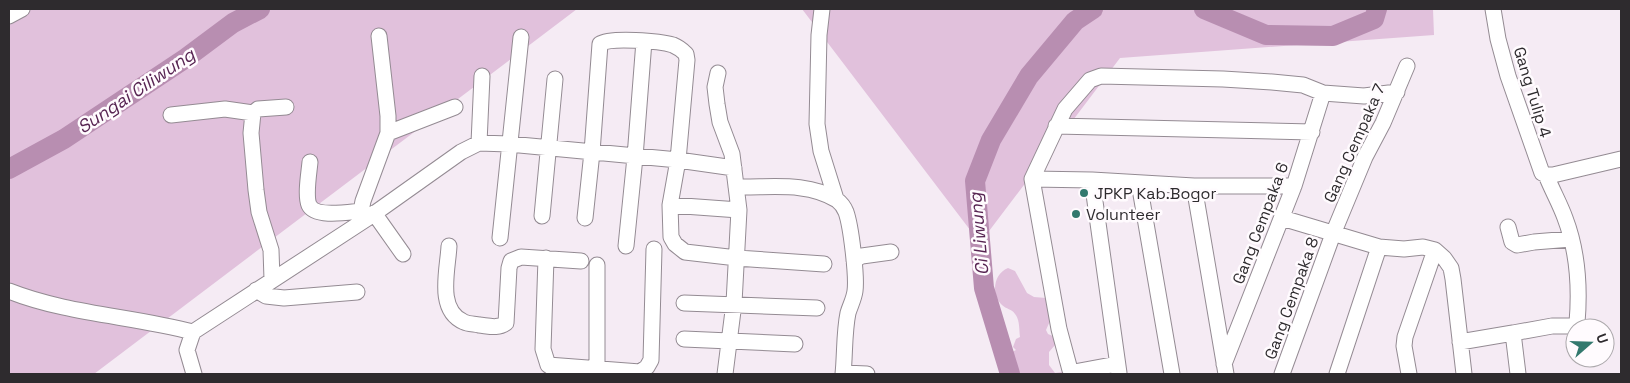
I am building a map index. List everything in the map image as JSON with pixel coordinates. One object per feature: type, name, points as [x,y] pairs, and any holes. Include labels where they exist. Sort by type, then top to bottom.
[{"type":"street","points":[[9,16],[22,9]]},
{"type":"street","points":[[822,9],[819,35],[817,124],[821,151],[836,199]]},
{"type":"street","name":"Gang Tulip 4","points":[[1493,9],[1498,40],[1508,76],[1538,165],[1542,172],[1549,175],[1565,218],[1579,280],[1576,324],[1513,333]]},
{"type":"street","points":[[379,36],[388,133],[378,165],[368,187],[368,214],[403,254]]},
{"type":"street","points":[[500,238],[521,37]]},
{"type":"street","points":[[585,218],[600,44],[610,40],[644,41],[672,45],[686,54],[678,160],[670,205],[671,237],[675,244],[685,252],[737,258],[824,264]]},
{"type":"street","points":[[626,246],[644,41]]},
{"type":"street","name":"Gang Cempaka 7","points":[[1333,234],[1365,158],[1408,66]]},
{"type":"street","points":[[718,73],[715,87],[718,113],[732,154],[738,210],[734,304],[725,374]]},
{"type":"street","points":[[479,143],[482,76]]},
{"type":"street","points":[[1092,180],[1118,369],[1074,372],[1070,370],[1059,329],[1032,179],[1065,109],[1090,80],[1100,76],[1224,79],[1303,85],[1323,93],[1364,96],[1397,92]]},
{"type":"street","points":[[542,216],[556,79]]},
{"type":"street","name":"Gang Cempaka 6","points":[[1225,369],[1294,186],[1323,93]]},
{"type":"street","points":[[272,279],[271,250],[258,212],[251,132],[253,113],[258,109],[286,107]]},
{"type":"street","points":[[388,133],[455,107]]},
{"type":"street","points":[[171,115],[225,109],[253,113]]},
{"type":"street","points":[[1056,126],[1312,132]]},
{"type":"street","points":[[194,374],[187,350],[193,332],[461,152],[479,143],[510,144],[678,160],[734,168]]},
{"type":"street","points":[[1549,175],[1621,159]]},
{"type":"street","points":[[310,162],[308,196],[310,207],[323,213],[368,214]]},
{"type":"street","points":[[1032,179],[1092,180],[1194,186],[1294,186]]},
{"type":"street","points":[[1139,183],[1172,374]]},
{"type":"street","points":[[736,188],[795,186],[823,194],[836,199],[842,204],[846,210],[854,260],[855,291],[848,314],[844,373],[867,374]]},
{"type":"street","points":[[1194,186],[1225,369]]},
{"type":"street","points":[[670,205],[738,210]]},
{"type":"street","points":[[1282,218],[1379,247],[1404,249],[1423,247],[1435,250],[1451,268],[1454,279],[1464,374]]},
{"type":"street","points":[[1508,227],[1512,242],[1516,246],[1571,239]]},
{"type":"street","name":"Gang Cempaka 8","points":[[1282,374],[1333,234]]},
{"type":"street","points":[[449,246],[446,297],[448,306],[464,322],[491,327],[501,327],[506,323],[511,261],[521,257],[581,261]]},
{"type":"street","points":[[1338,374],[1379,247]]},
{"type":"street","points":[[548,364],[640,372],[647,367],[651,360],[654,249]]},
{"type":"street","points":[[1409,374],[1404,346],[1405,337],[1435,250]]},
{"type":"street","points":[[854,260],[862,256],[891,252]]},
{"type":"street","points":[[546,258],[543,348],[548,364],[561,374]]},
{"type":"street","points":[[597,265],[597,369]]},
{"type":"street","points":[[256,290],[266,296],[284,298],[357,292]]},
{"type":"street","points":[[9,291],[50,304],[173,326],[193,332]]},
{"type":"street","points":[[684,303],[818,308]]},
{"type":"street","points":[[1460,342],[1513,333],[1518,374]]},
{"type":"street","points":[[684,339],[795,344]]},
{"type":"shaded area","points":[[9,9],[577,9],[94,374],[9,374]]},
{"type":"shaded area","points":[[802,9],[1433,9],[1434,35],[1120,58],[980,243]]},
{"type":"shaded area","points":[[1008,268],[1015,271],[1027,293],[1034,297],[1046,298],[1050,321],[1046,330],[1057,341],[1049,352],[1049,365],[1055,373],[1062,372],[1067,374],[1003,374],[1000,369],[1001,359],[1016,350],[1013,347],[1016,339],[1020,337],[1017,316],[998,301],[996,296],[995,285],[999,275]]},
{"type":"waterway","name":"Sungai Ciliwung","points":[[9,169],[64,139],[186,58],[233,23],[260,9]]},
{"type":"waterway","name":"Ci Liwung","points":[[1010,374],[984,288],[975,181],[991,140],[1029,76],[1075,21],[1093,9]]},
{"type":"waterway","name":"Ci Liwung","points":[[1204,9],[1266,35],[1333,36],[1374,19],[1377,9]]},
{"type":"place","name":"JPKP Kab.Bogor","points":[[1084,193]]},
{"type":"place","name":"Volunteer","points":[[1076,214]]}]
